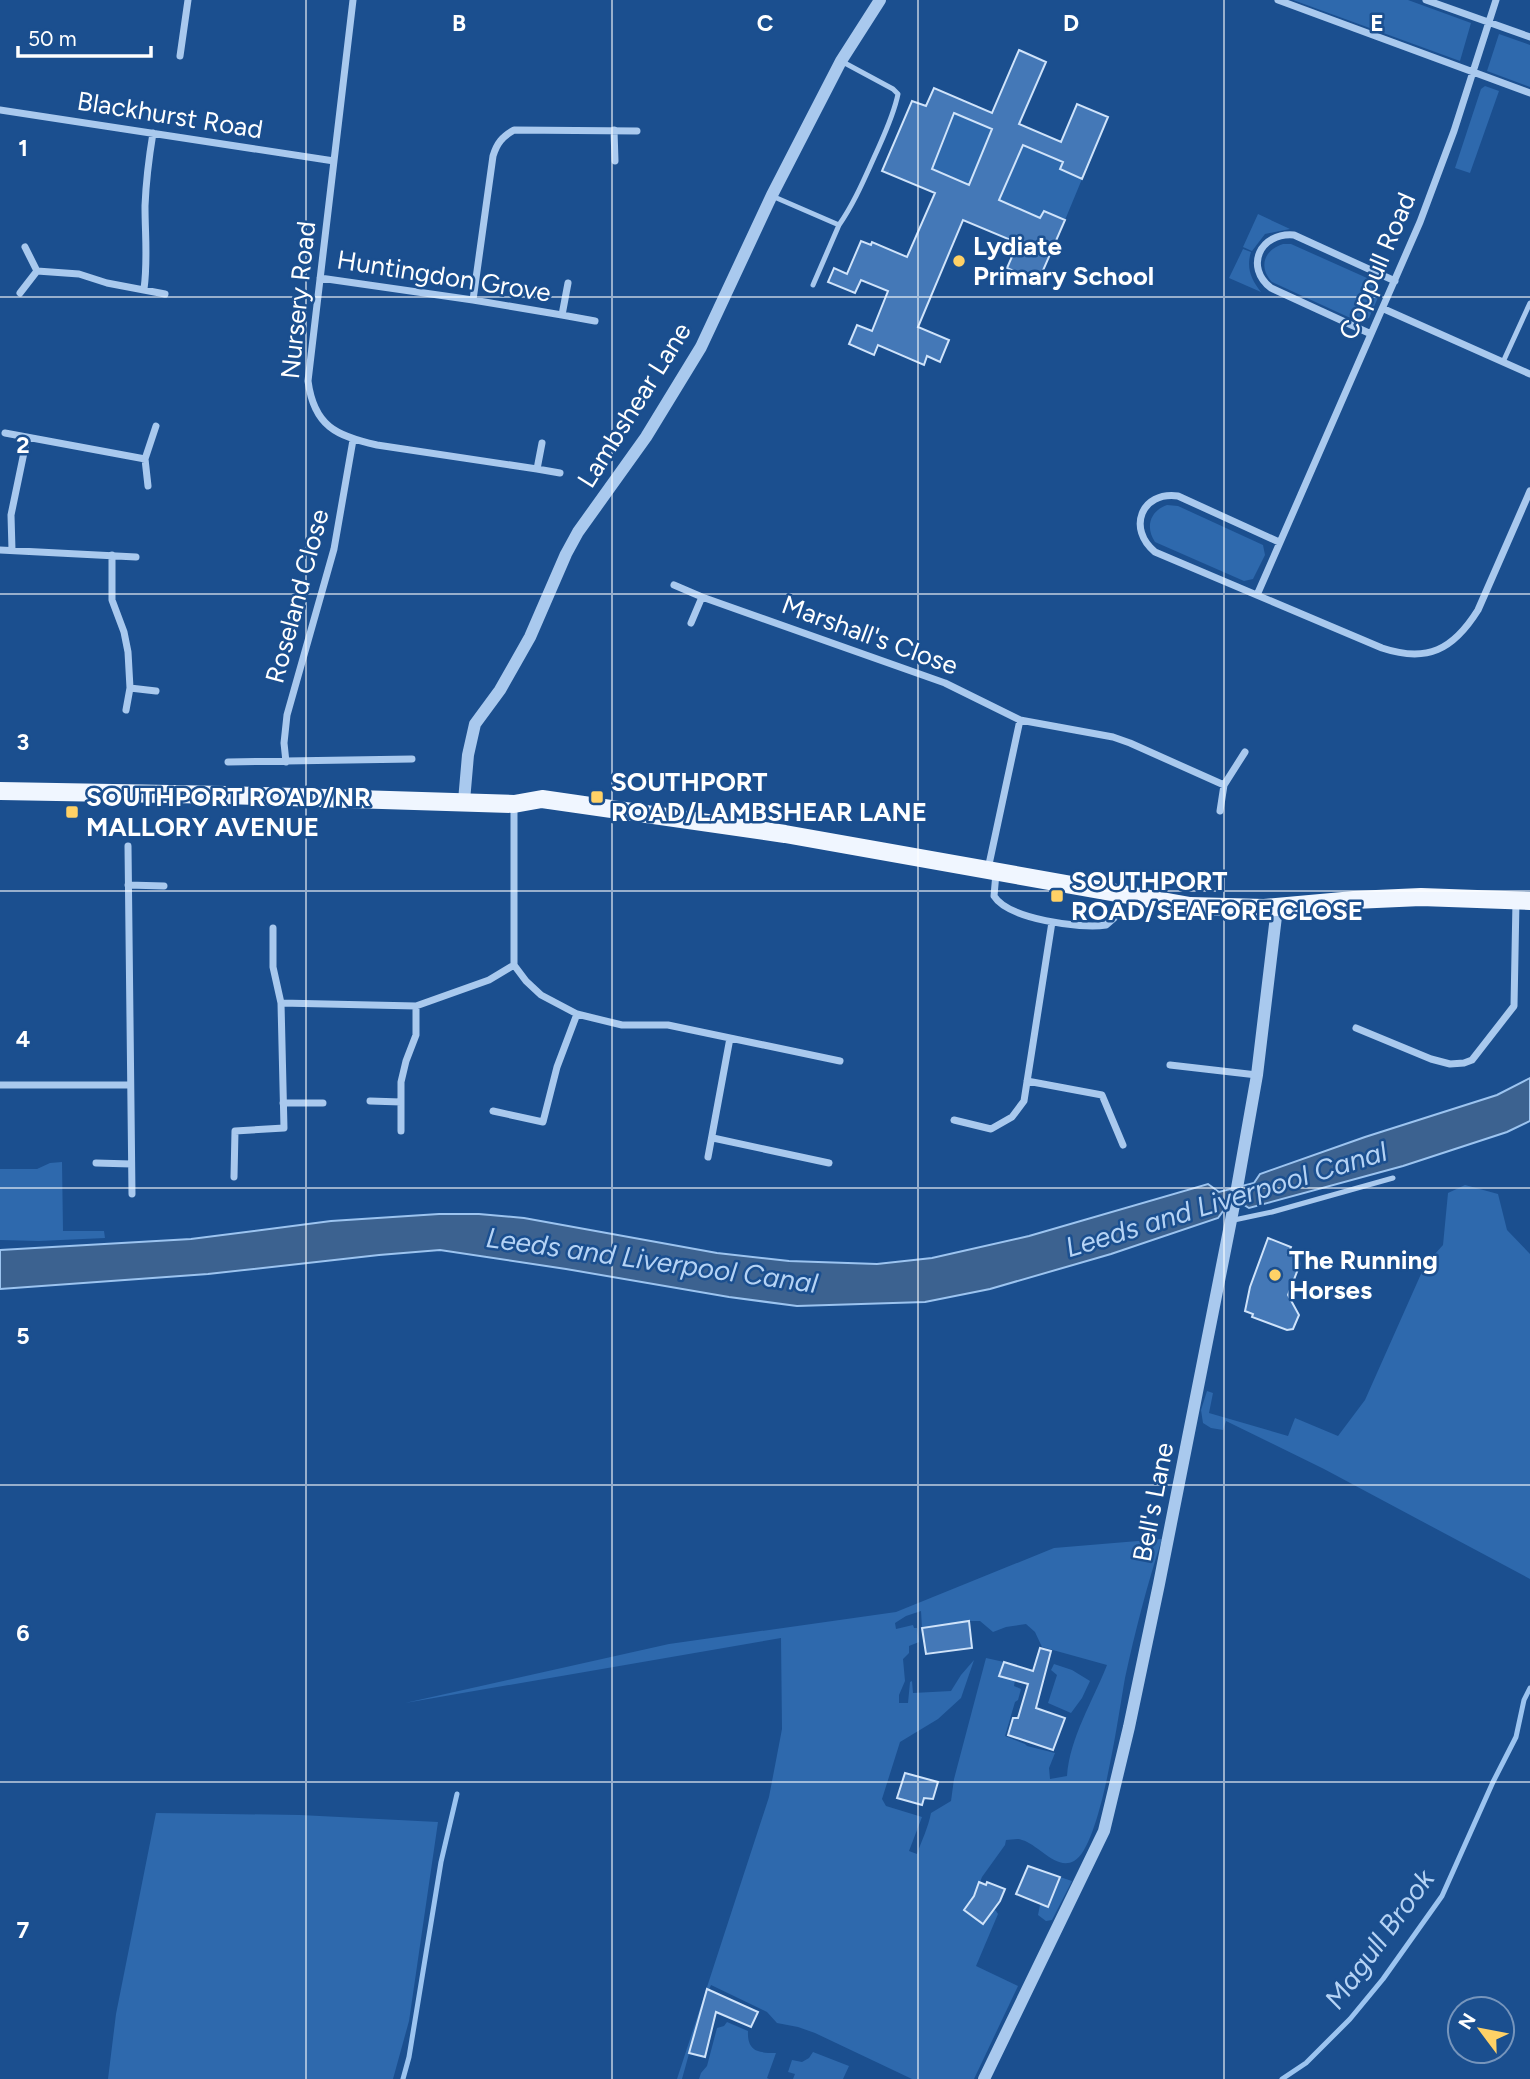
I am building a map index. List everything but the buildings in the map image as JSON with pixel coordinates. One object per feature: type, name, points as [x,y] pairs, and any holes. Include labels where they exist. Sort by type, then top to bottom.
[{"type":"main road","points":[[0,791],[514,804],[542,799],[785,834],[1190,905],[1277,908],[1354,900],[1421,897],[1523,900]]},
{"type":"street","points":[[180,56],[188,0]]},
{"type":"street","name":"Nursery Road","points":[[352,0],[308,381],[314,410],[339,434],[353,440],[560,472]]},
{"type":"street","name":"Lambshear Lane","points":[[464,801],[468,755],[475,724],[500,690],[530,637],[578,532],[646,438],[701,347],[772,195],[841,61],[880,0]]},
{"type":"street","points":[[1278,0],[1530,93]]},
{"type":"street","points":[[1426,0],[1530,37]]},
{"type":"street","name":"Coppull Road","points":[[1257,595],[1420,222],[1449,144],[1496,0]]},
{"type":"street","name":"Blackhurst Road","points":[[0,110],[334,161]]},
{"type":"street","points":[[473,300],[493,156],[496,145],[503,136],[514,130],[637,131]]},
{"type":"street","points":[[614,130],[615,161]]},
{"type":"street","points":[[144,289],[147,262],[147,171],[153,133]]},
{"type":"street","points":[[1371,334],[1271,288],[1263,282],[1258,273],[1260,252],[1265,243],[1274,238],[1294,234],[1395,281]]},
{"type":"street","points":[[25,247],[37,271]]},
{"type":"street","points":[[37,271],[79,274],[107,283],[165,294]]},
{"type":"street","points":[[20,293],[37,271]]},
{"type":"street","name":"Huntingdon Grove","points":[[320,278],[595,321]]},
{"type":"street","name":"Huntingdon Grove","points":[[562,315],[568,283]]},
{"type":"street","points":[[1384,309],[1530,374]]},
{"type":"street","points":[[148,486],[145,459],[156,426]]},
{"type":"street","points":[[5,433],[145,459]]},
{"type":"street","points":[[12,550],[11,515],[27,438]]},
{"type":"street","name":"Roseland Close","points":[[286,762],[284,743],[287,715],[337,540],[353,440]]},
{"type":"street","points":[[537,469],[541,443]]},
{"type":"street","points":[[1279,542],[1178,496],[1169,495],[1154,500],[1142,514],[1140,531],[1143,539],[1155,552],[1386,649],[1410,654],[1436,651],[1458,638],[1478,610],[1530,492]]},
{"type":"street","points":[[0,550],[136,557]]},
{"type":"street","points":[[112,555],[112,600],[128,652],[130,688],[126,710]]},
{"type":"street","name":"Marshall's Close","points":[[674,586],[945,682],[1020,720],[1113,737],[1224,785]]},
{"type":"street","points":[[691,623],[702,597]]},
{"type":"street","points":[[130,688],[156,691]]},
{"type":"street","points":[[1020,720],[992,870],[994,896],[1010,909],[1052,922],[1106,925],[1114,918],[1119,893]]},
{"type":"street","points":[[1220,811],[1224,785],[1245,752]]},
{"type":"street","points":[[228,762],[412,759]]},
{"type":"street","points":[[514,804],[514,965],[541,995],[577,1014],[622,1025],[668,1025],[840,1061]]},
{"type":"street","points":[[128,846],[132,1194]]},
{"type":"street","points":[[128,885],[164,886]]},
{"type":"street","points":[[1356,1028],[1431,1059],[1450,1064],[1472,1060],[1514,1006],[1523,900]]},
{"type":"street","name":"Bell's Lane","points":[[984,2079],[1104,1831],[1160,1584],[1234,1205],[1257,1075],[1277,908]]},
{"type":"street","points":[[954,1120],[991,1129],[1013,1117],[1024,1101],[1052,922]]},
{"type":"street","points":[[234,1177],[235,1131],[284,1128],[281,1003],[273,967],[273,928]]},
{"type":"street","points":[[281,1003],[416,1006],[489,980],[514,965]]},
{"type":"street","points":[[401,1131],[401,1082],[416,1035],[416,1006]]},
{"type":"street","points":[[493,1111],[543,1122],[557,1067],[577,1014]]},
{"type":"street","points":[[708,1157],[730,1038]]},
{"type":"street","points":[[1170,1065],[1257,1075]]},
{"type":"street","points":[[1027,1081],[1102,1095],[1123,1144]]},
{"type":"street","points":[[0,1085],[130,1085]]},
{"type":"street","points":[[370,1101],[401,1102]]},
{"type":"street","points":[[283,1103],[323,1103]]},
{"type":"street","points":[[713,1138],[829,1163]]},
{"type":"street","points":[[96,1163],[131,1164]]},
{"type":"lane","points":[[813,285],[839,225],[860,188],[896,106],[898,94],[841,61]]},
{"type":"lane","points":[[772,195],[839,225]]},
{"type":"lane","points":[[1503,362],[1530,303]]},
{"type":"lane","points":[[1230,1220],[1272,1212],[1393,1178]]},
{"type":"shaded area","points":[[1293,0],[1408,0],[1471,23],[1460,61]]},
{"type":"shaded area","points":[[1499,34],[1530,45],[1530,87],[1487,71]]},
{"type":"shaded area","points":[[1485,86],[1499,91],[1470,173],[1455,168],[1481,89]]},
{"type":"shaded area","points":[[954,113],[992,129],[967,191],[950,178],[929,175]]},
{"type":"shaded area","points":[[1023,145],[1055,159],[1065,158],[1061,170],[1082,179],[1065,220],[1044,211],[1039,221],[1032,214],[999,200]]},
{"type":"shaded area","points":[[1258,214],[1290,229],[1265,234],[1252,251],[1243,247]]},
{"type":"shaded area","points":[[1283,244],[1291,244],[1376,282],[1380,293],[1369,318],[1359,322],[1272,282],[1265,271],[1265,260],[1271,250]]},
{"type":"shaded area","points":[[1243,249],[1251,252],[1250,273],[1261,292],[1229,278]]},
{"type":"shaded area","points":[[1167,505],[1178,506],[1263,545],[1265,555],[1253,579],[1244,581],[1155,542],[1150,531],[1151,520],[1157,511]]},
{"type":"shaded area","points":[[62,1162],[63,1231],[104,1231],[105,1238],[0,1240],[0,1169],[37,1169],[50,1163]]},
{"type":"shaded area","points":[[1465,1185],[1498,1194],[1507,1230],[1530,1254],[1530,1579],[1324,1469],[1226,1421],[1223,1430],[1203,1423],[1201,1410],[1207,1391],[1213,1393],[1209,1413],[1288,1436],[1295,1418],[1338,1436],[1365,1400],[1425,1265],[1443,1245],[1448,1193]]},
{"type":"shaded area","points":[[1162,1539],[1125,1678],[1100,1806],[1084,1850],[1074,1861],[1067,1863],[1054,1860],[1028,1842],[1019,1839],[1006,1840],[982,1877],[975,1895],[998,1914],[976,1966],[1018,1986],[974,2079],[912,2079],[815,2033],[777,2023],[767,2012],[711,1985],[709,1990],[707,1989],[682,2079],[677,2079],[769,1797],[782,1729],[781,1638],[405,1703],[669,1644],[896,1612],[1054,1548]],"holes":[[[921,1611],[922,1628],[980,1621],[993,1632],[1026,1624],[1035,1632],[1042,1647],[1107,1665],[1077,1733],[1067,1776],[1050,1779],[1049,1768],[1055,1753],[1027,1746],[1005,1736],[1021,1689],[1014,1686],[1015,1680],[1000,1676],[1004,1662],[986,1658],[954,1779],[951,1801],[931,1813],[917,1854],[909,1851],[922,1817],[886,1806],[882,1799],[900,1742],[938,1719],[961,1698],[974,1660],[951,1691],[913,1693],[912,1681],[908,1703],[899,1703],[899,1695],[905,1681],[903,1659],[909,1653],[909,1646],[919,1642],[917,1628],[913,1625],[896,1629],[895,1623]]]},
{"type":"shaded area","points":[[1054,1664],[1072,1670],[1090,1681],[1071,1713],[1048,1703],[1057,1675],[1051,1670]]},
{"type":"shaded area","points":[[156,1813],[300,1815],[438,1822],[409,2021],[393,2079],[108,2079],[116,2014]]},
{"type":"shaded area","points":[[1060,1877],[1072,1881],[1052,1920],[1046,1921],[1038,1915],[1040,1905],[1048,1906]]},
{"type":"shaded area","points":[[727,2022],[748,2031],[748,2038],[755,2050],[776,2053],[767,2078],[769,2079],[699,2079],[707,2066],[717,2028]]},
{"type":"shaded area","points":[[813,2052],[849,2066],[843,2079],[793,2079],[795,2074],[788,2072],[792,2060],[802,2062]]},
{"type":"water","name":"Leeds and Liverpool Canal","points":[[1530,1078],[1530,1121],[1507,1132],[1403,1166],[1249,1208],[1239,1202],[1229,1203],[1218,1218],[1111,1254],[990,1289],[925,1302],[797,1306],[440,1250],[208,1274],[0,1289],[0,1250],[191,1239],[331,1221],[439,1214],[524,1218],[717,1253],[789,1261],[877,1264],[932,1258],[1029,1236],[1208,1184],[1219,1192],[1254,1183],[1260,1174],[1497,1095]]},
{"type":"waterway","name":"Magull Brook","points":[[1282,2079],[1306,2063],[1350,2019],[1383,1979],[1442,1896],[1516,1737],[1524,1700],[1530,1688]]},
{"type":"waterway","points":[[403,2079],[409,2057],[441,1862],[457,1794]]},
{"type":"place","name":"Lydiate Primary School","points":[[959,261]]},
{"type":"place","name":"SOUTHPORT ROAD/LAMBSHEAR LANE","points":[[597,797]]},
{"type":"place","name":"SOUTHPORT ROAD/NR MALLORY AVENUE","points":[[72,812]]},
{"type":"place","name":"SOUTHPORT ROAD/SEAFORE CLOSE","points":[[1057,896]]},
{"type":"place","name":"The Running Horses","points":[[1275,1275]]}]
